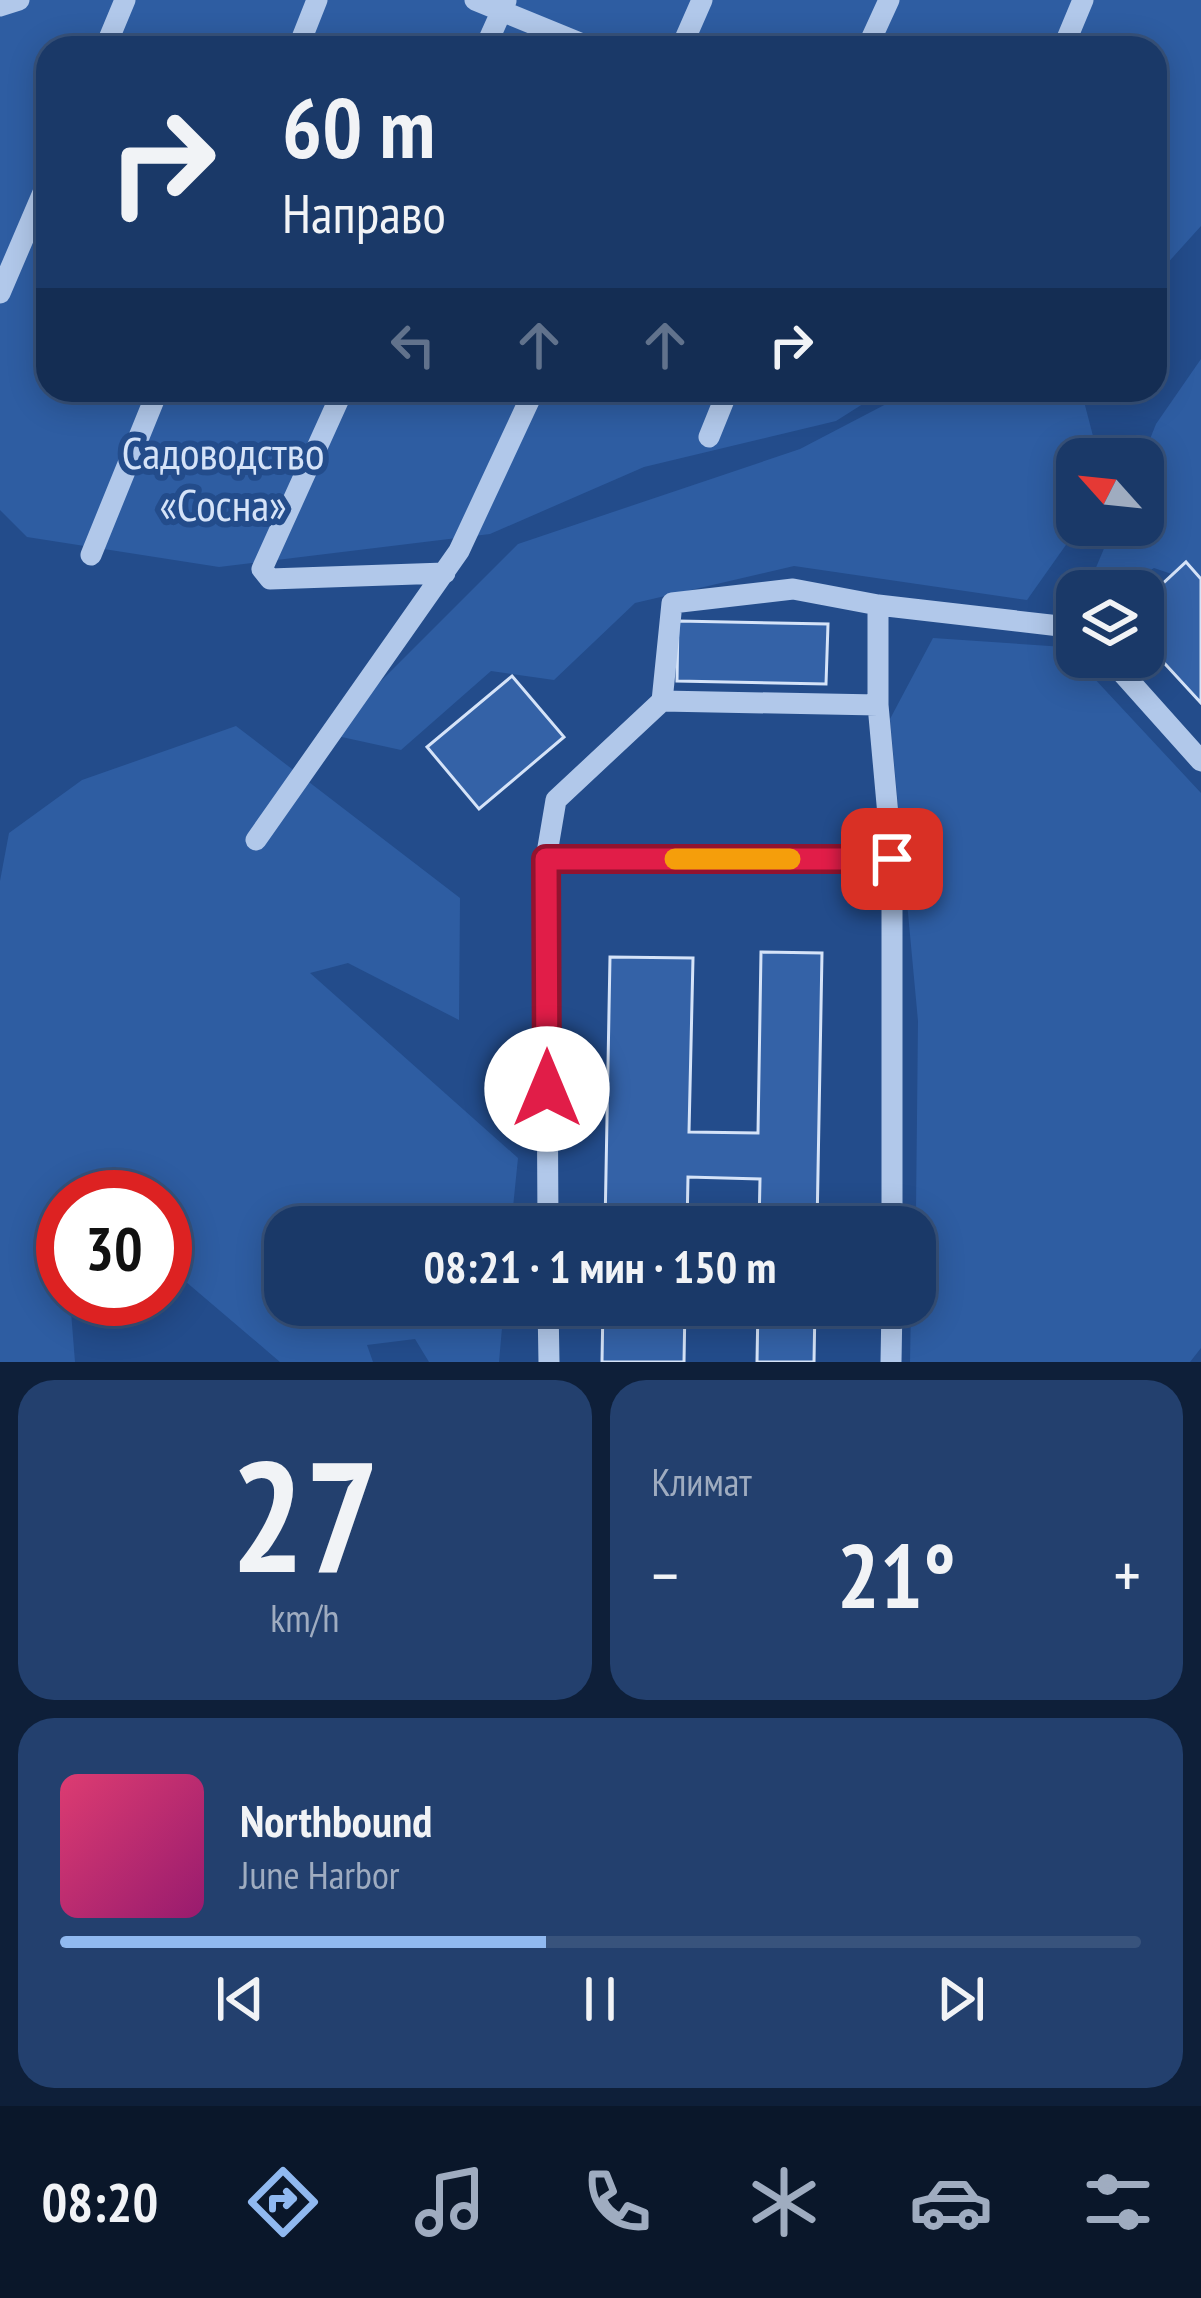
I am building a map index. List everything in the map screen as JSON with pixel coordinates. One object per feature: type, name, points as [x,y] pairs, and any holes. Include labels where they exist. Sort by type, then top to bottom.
[{"type":"street","points":[[0,6],[19,0]]},
{"type":"street","points":[[110,36],[125,0]]},
{"type":"street","points":[[303,36],[317,0]]},
{"type":"street","points":[[475,0],[503,5],[567,36]]},
{"type":"street","points":[[686,36],[702,0]]},
{"type":"street","points":[[872,36],[889,0]]},
{"type":"street","points":[[1068,36],[1082,0]]},
{"type":"street","points":[[490,36],[503,5]]},
{"type":"street","points":[[0,293],[36,209]]},
{"type":"street","points":[[91,555],[153,402]]},
{"type":"street","points":[[338,402],[262,569],[271,579],[445,573]]},
{"type":"street","points":[[256,840],[460,551],[528,402]]},
{"type":"street","points":[[709,437],[723,402]]},
{"type":"street","points":[[548,1206],[546,859],[556,800],[662,701],[671,603],[793,589],[878,605],[1056,626]]},
{"type":"street","points":[[878,605],[878,705],[892,859],[892,1206]]},
{"type":"street","points":[[1127,678],[1201,761]]},
{"type":"street","points":[[662,701],[878,705]]},
{"type":"street","points":[[546,859],[892,859]]},
{"type":"street","points":[[548,1326],[549,1362]]},
{"type":"street","points":[[892,1326],[892,1362]]},
{"type":"green space","name":"Садоводство «Сосна»","points":[[0,0],[1201,0],[1201,226],[1167,264],[1167,36],[36,36],[36,402],[866,402],[836,421],[644,467],[490,534],[219,567],[27,537],[0,510]]},
{"type":"green space","points":[[1201,359],[1201,584],[1154,568],[1095,570],[1105,546],[1164,546],[1164,438],[1150,438]]},
{"type":"green space","points":[[890,402],[1084,402],[1094,438],[1056,438],[1056,546],[1065,546],[1027,600],[794,566],[635,603],[554,680],[491,671],[401,750],[328,734],[518,544],[800,449]]},
{"type":"green space","points":[[933,638],[1056,646],[1056,678],[1094,678],[1201,793],[1201,1348],[1190,1362],[910,1362],[911,1326],[936,1326],[936,1206],[916,1206],[918,1021],[890,719]]},
{"type":"green space","points":[[236,726],[460,898],[459,1020],[348,963],[310,973],[518,1158],[513,1206],[264,1206],[264,1326],[502,1326],[499,1362],[429,1362],[415,1339],[367,1345],[373,1362],[280,1362],[192,1287],[192,1170],[36,1170],[36,1326],[72,1326],[75,1362],[0,1362],[0,881],[9,833],[82,780]]},
{"type":"building","points":[[1186,562],[1201,579],[1201,703],[1164,663],[1164,582]]},
{"type":"building","points":[[678,621],[828,624],[826,684],[677,681]]},
{"type":"building","points":[[512,676],[564,737],[479,809],[427,747]]},
{"type":"building","points":[[761,952],[822,953],[817,1206],[759,1206],[760,1179],[688,1177],[687,1206],[605,1206],[610,957],[693,958],[689,1132],[758,1133]]},
{"type":"building","points":[[603,1326],[685,1326],[684,1362],[602,1362]]},
{"type":"building","points":[[758,1326],[815,1326],[814,1362],[757,1362]]},
{"type":"slow traffic","points":[[675,859],[790,859]]},
{"type":"route","points":[[547,1089],[546,859],[892,859]]}]
